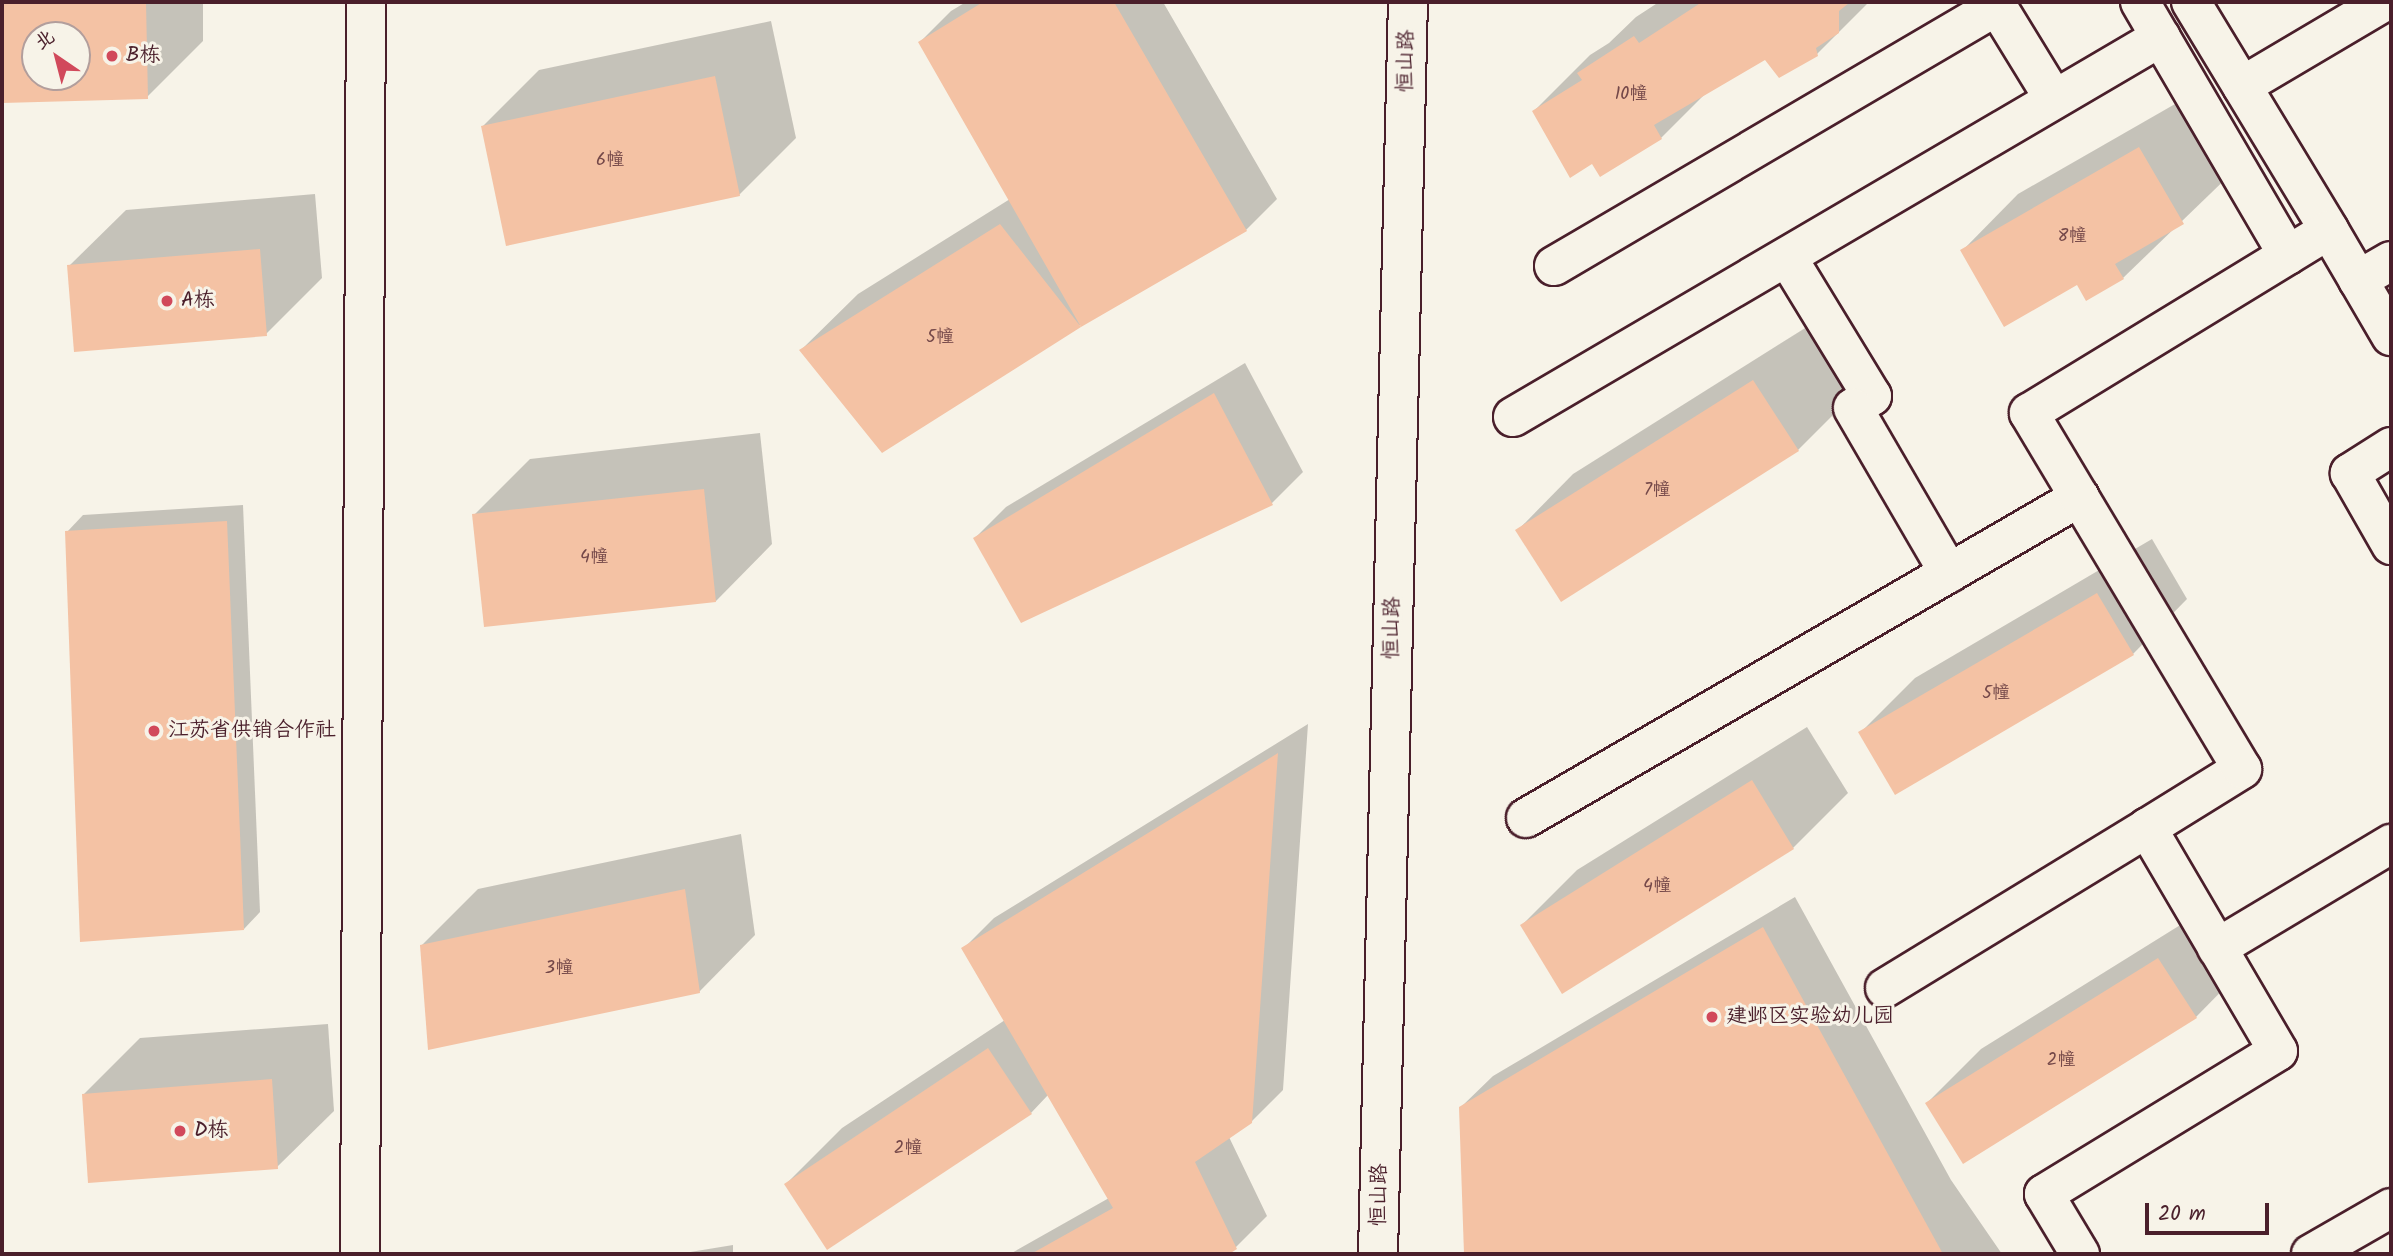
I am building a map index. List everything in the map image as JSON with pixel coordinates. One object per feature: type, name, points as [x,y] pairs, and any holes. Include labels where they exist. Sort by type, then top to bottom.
[{"type":"street","points":[[360,1254],[366,2]]},
{"type":"street","name":"恒山路","points":[[1378,1254],[1408,2]]},
{"type":"street","points":[[2140,2],[2288,255]]},
{"type":"street","points":[[2191,2],[2391,336]]},
{"type":"street","points":[[2242,86],[2385,2]]},
{"type":"street","points":[[1554,266],[1997,6],[2054,100]]},
{"type":"street","points":[[1513,417],[2161,37]]},
{"type":"street","points":[[1885,988],[2242,769],[2029,413],[2329,230]]},
{"type":"street","points":[[1787,257],[1872,396],[1853,408],[1949,573]]},
{"type":"street","points":[[2358,279],[2391,261]]},
{"type":"street","points":[[2391,447],[2350,473],[2391,545]]},
{"type":"street","points":[[1526,818],[2080,497]]},
{"type":"street","points":[[2080,1254],[2043,1194],[2278,1051],[2147,828]]},
{"type":"street","points":[[2217,948],[2391,844]]},
{"type":"street","points":[[2311,1254],[2391,1208]]},
{"type":"building","name":"B栋","points":[[2,2],[146,2],[148,99],[2,103]]},
{"type":"building","points":[[983,2],[1114,2],[1247,231],[1081,327],[918,42]]},
{"type":"building","points":[[1702,2],[1849,3],[1839,11],[1839,33],[1816,48],[1818,56],[1779,78],[1765,60],[1654,125],[1662,139],[1600,177],[1592,164],[1570,178],[1532,111],[1582,80],[1577,73],[1634,36],[1639,43]]},
{"type":"building","points":[[715,76],[740,196],[506,246],[481,126]]},
{"type":"building","points":[[2139,147],[2184,224],[2115,264],[2124,279],[2086,301],[2077,285],[2004,327],[1960,250]]},
{"type":"building","points":[[1000,224],[1081,327],[882,453],[799,350]]},
{"type":"building","name":"A栋","points":[[260,249],[267,336],[74,352],[67,265]]},
{"type":"building","points":[[1753,380],[1799,451],[1561,602],[1515,530]]},
{"type":"building","points":[[1214,393],[1273,505],[1021,623],[973,538]]},
{"type":"building","points":[[704,489],[716,602],[484,627],[472,514]]},
{"type":"building","name":"江苏省供销合作社","points":[[227,521],[244,930],[80,942],[65,531]]},
{"type":"building","points":[[2097,593],[2134,655],[1895,795],[1858,732]]},
{"type":"building","points":[[1278,753],[1252,1123],[1195,1162],[1237,1249],[1229,1254],[1031,1254],[1113,1208],[961,948]]},
{"type":"building","points":[[1752,780],[1794,849],[1562,994],[1520,925]]},
{"type":"building","points":[[685,889],[700,993],[428,1050],[420,945]]},
{"type":"building","name":"建邺区实验幼儿园","points":[[1763,927],[1943,1254],[1464,1254],[1459,1107]]},
{"type":"building","points":[[2158,958],[2197,1018],[1963,1164],[1925,1103]]},
{"type":"building","points":[[988,1048],[1032,1114],[827,1250],[784,1184]]},
{"type":"building","name":"D栋","points":[[272,1079],[278,1169],[88,1183],[82,1094]]},
{"type":"place","name":"B栋","points":[[112,56]]},
{"type":"place","name":"A栋","points":[[167,301]]},
{"type":"place","name":"江苏省供销合作社","points":[[154,731]]},
{"type":"place","name":"建邺区实验幼儿园","points":[[1712,1017]]},
{"type":"place","name":"D栋","points":[[180,1131]]}]
